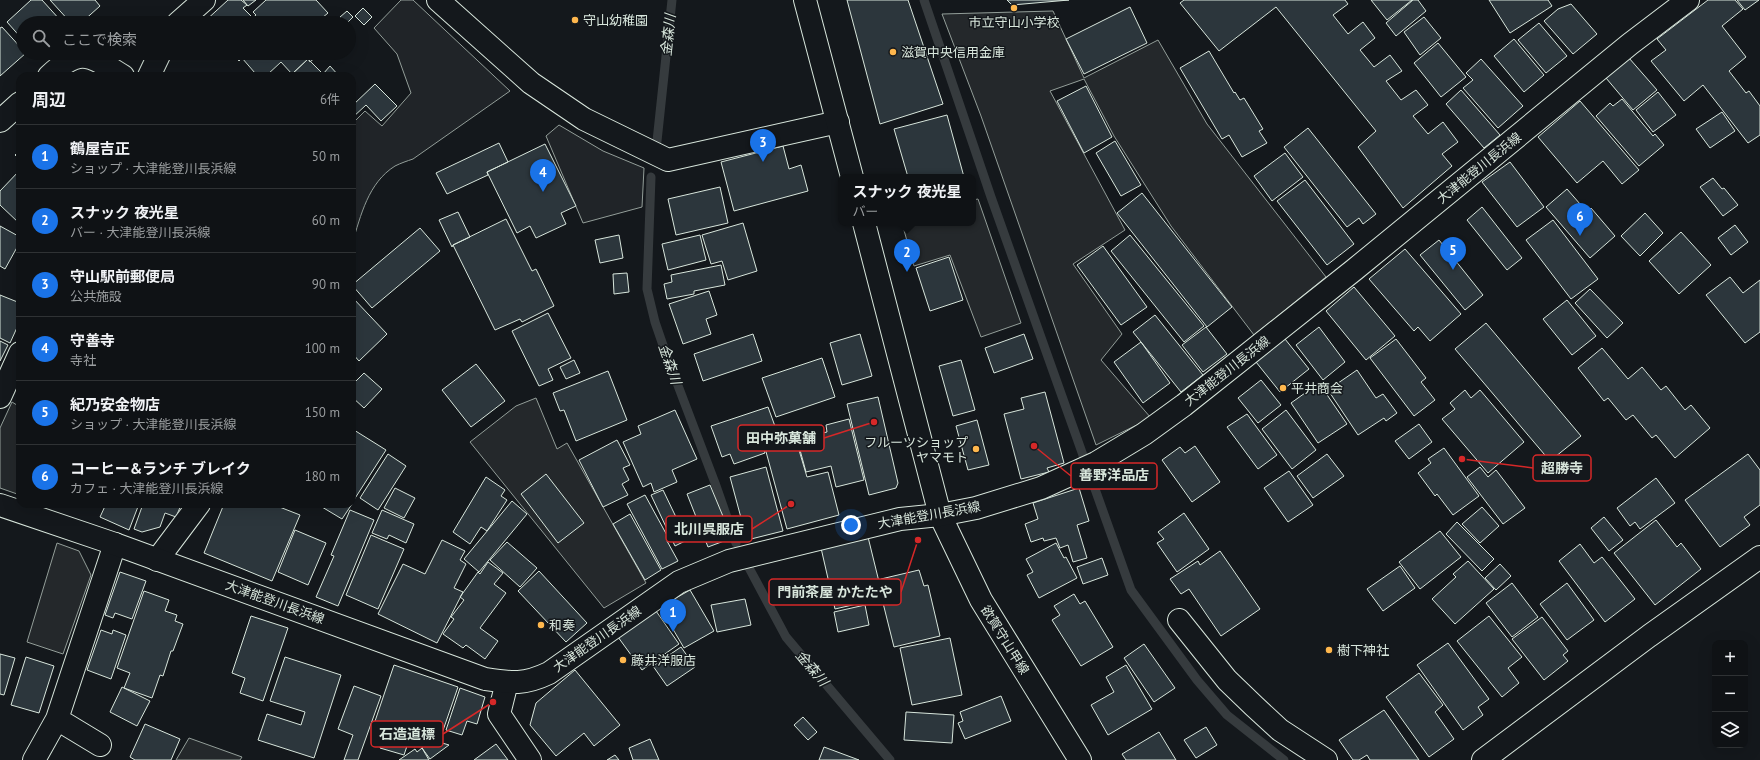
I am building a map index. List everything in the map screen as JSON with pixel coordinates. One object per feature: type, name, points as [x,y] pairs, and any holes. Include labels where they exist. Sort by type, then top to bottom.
[{"type":"main road","points":[[186,16],[204,0]]},
{"type":"main road","points":[[438,0],[532,83],[584,120],[668,160],[838,122]]},
{"type":"main road","points":[[805,0],[851,174]]},
{"type":"main road","name":"大津能登川長浜線","points":[[0,505],[115,544],[485,679],[507,682],[528,682],[549,673],[679,582],[729,561],[900,518],[940,515],[976,508],[1041,488],[1096,463],[1144,434],[1184,406],[1630,44],[1688,0]]},
{"type":"main road","points":[[53,72],[68,60]]},
{"type":"main road","points":[[95,60],[116,72]]},
{"type":"main road","points":[[151,72],[157,60]]},
{"type":"main road","points":[[0,122],[16,107]]},
{"type":"main road","name":"欲賀守山甲線","points":[[865,226],[940,515],[981,600],[1080,760]]},
{"type":"main road","points":[[0,396],[16,362]]},
{"type":"main road","points":[[157,560],[196,508]]},
{"type":"main road","points":[[34,760],[56,719],[115,544]]},
{"type":"main road","points":[[1483,760],[1649,636],[1760,557]]},
{"type":"main road","points":[[1178,620],[1228,680],[1280,730],[1326,760]]},
{"type":"main road","points":[[507,682],[499,714],[530,760]]},
{"type":"main road","points":[[56,719],[100,745]]},
{"type":"shaded area","points":[[401,0],[413,0],[510,91],[413,159],[395,166],[386,173],[378,181],[367,200],[356,231],[356,120],[365,111],[382,126],[411,93],[397,54],[374,28]]},
{"type":"shaded area","points":[[1053,11],[1084,78],[1158,40],[1207,124],[1326,277],[1254,335],[1171,226],[1114,136],[1084,79],[1050,91],[1125,230],[1073,264],[1122,334],[1101,360],[1151,418],[1096,445],[981,116],[942,14]]},
{"type":"shaded area","points":[[559,125],[603,151],[644,168],[642,207],[583,223],[546,136]]},
{"type":"shaded area","points":[[976,199],[978,199],[1021,323],[981,337],[950,255],[914,266],[903,226],[976,226]]},
{"type":"shaded area","points":[[536,398],[557,449],[567,443],[646,583],[604,608],[470,442],[516,406]]},
{"type":"shaded area","points":[[12,402],[16,404],[16,494],[0,488],[0,428]]},
{"type":"shaded area","points":[[57,543],[79,551],[91,575],[63,654],[27,642]]},
{"type":"shaded area","points":[[189,738],[242,757],[240,760],[176,760]]},
{"type":"building","points":[[31,0],[42,0],[56,16],[16,16],[16,32],[7,22]]},
{"type":"building","points":[[50,0],[95,0],[100,6],[89,16],[65,16]]},
{"type":"building","points":[[228,0],[241,0],[247,5],[243,8],[251,16],[211,16]]},
{"type":"building","points":[[243,0],[256,0],[248,6]]},
{"type":"building","points":[[266,0],[316,0],[328,13],[324,16],[255,16],[256,15],[253,12]]},
{"type":"building","name":"滋賀中央信用金庫","points":[[847,0],[908,0],[943,104],[880,124]]},
{"type":"building","points":[[1007,0],[1069,0],[1012,5]]},
{"type":"building","points":[[1184,0],[1345,0],[1348,4],[1333,15],[1348,34],[1363,22],[1375,38],[1360,50],[1374,67],[1390,55],[1402,71],[1386,81],[1401,100],[1416,90],[1428,105],[1413,116],[1428,134],[1443,122],[1458,142],[1442,154],[1452,166],[1403,208],[1358,147],[1376,131],[1276,7],[1219,51],[1180,3]]},
{"type":"building","points":[[1371,0],[1412,0],[1387,20]]},
{"type":"building","points":[[1413,0],[1418,0],[1426,11],[1396,36],[1386,23]]},
{"type":"building","points":[[1489,0],[1548,0],[1552,6],[1510,33]]},
{"type":"building","points":[[1708,0],[1735,0],[1743,9],[1722,26],[1746,57],[1729,71],[1746,93],[1749,91],[1760,106],[1760,135],[1748,143],[1703,85],[1684,101],[1651,61],[1666,50],[1657,39]]},
{"type":"building","points":[[1737,0],[1759,0],[1745,10]]},
{"type":"building","points":[[1571,4],[1597,34],[1573,54],[1544,21],[1558,9]]},
{"type":"building","points":[[1130,7],[1147,43],[1084,74],[1066,39]]},
{"type":"building","points":[[363,8],[372,17],[364,25],[355,16]]},
{"type":"building","points":[[347,11],[352,16],[341,16]]},
{"type":"building","points":[[1424,17],[1441,38],[1420,55],[1404,32]]},
{"type":"building","points":[[1539,23],[1567,56],[1546,73],[1518,40]]},
{"type":"building","points":[[2,27],[16,42],[16,60],[18,60],[0,76],[0,28]]},
{"type":"building","points":[[1514,39],[1544,75],[1524,92],[1494,56]]},
{"type":"building","points":[[1438,43],[1466,77],[1441,97],[1414,63]]},
{"type":"building","points":[[1209,51],[1234,93],[1235,92],[1240,100],[1244,98],[1263,129],[1259,131],[1267,143],[1242,157],[1229,135],[1222,139],[1180,68]]},
{"type":"building","points":[[1629,58],[1657,90],[1633,110],[1606,78]]},
{"type":"building","points":[[1481,59],[1523,106],[1498,128],[1463,88],[1473,80],[1466,73]]},
{"type":"building","points":[[244,60],[307,60],[294,72],[290,72],[281,62],[270,72],[254,72]]},
{"type":"building","points":[[307,60],[309,60],[321,72],[294,72]]},
{"type":"building","points":[[330,66],[335,72],[325,72]]},
{"type":"building","points":[[375,84],[397,106],[381,121],[366,105],[356,114],[356,102]]},
{"type":"building","points":[[1086,86],[1112,137],[1084,153],[1057,101]]},
{"type":"building","points":[[1461,90],[1500,135],[1484,148],[1446,104]]},
{"type":"building","points":[[1658,92],[1676,115],[1653,132],[1636,110]]},
{"type":"building","points":[[1622,99],[1653,136],[1655,134],[1664,145],[1639,166],[1596,116],[1610,103],[1613,106]]},
{"type":"building","points":[[1580,101],[1639,170],[1622,184],[1603,161],[1577,183],[1538,137]]},
{"type":"building","points":[[1722,112],[1735,131],[1710,148],[1696,129]]},
{"type":"building","points":[[947,115],[963,174],[907,174],[894,129]]},
{"type":"building","points":[[1308,128],[1376,214],[1363,224],[1359,218],[1347,227],[1284,147]]},
{"type":"building","points":[[1115,141],[1141,185],[1121,196],[1096,153]]},
{"type":"building","points":[[499,143],[508,162],[487,172],[488,175],[447,194],[436,173]]},
{"type":"building","points":[[545,144],[576,206],[561,213],[566,224],[536,238],[530,226],[517,233],[487,172]]},
{"type":"building","points":[[783,146],[789,169],[801,165],[808,191],[734,211],[721,162]]},
{"type":"building","points":[[1285,153],[1303,177],[1272,201],[1254,176]]},
{"type":"building","points":[[1510,162],[1544,207],[1517,227],[1482,182]]},
{"type":"building","points":[[16,174],[16,220],[0,205],[0,191]]},
{"type":"building","points":[[1713,178],[1722,189],[1724,188],[1738,205],[1723,216],[1700,187]]},
{"type":"building","points":[[1305,180],[1354,244],[1327,265],[1277,201]]},
{"type":"building","points":[[720,187],[728,223],[676,235],[668,199]]},
{"type":"building","points":[[1567,189],[1587,212],[1591,208],[1615,236],[1590,258],[1546,207]]},
{"type":"building","points":[[1142,193],[1232,307],[1207,327],[1117,213]]},
{"type":"building","points":[[1482,207],[1522,258],[1507,270],[1467,220]]},
{"type":"building","points":[[458,212],[470,237],[453,245],[452,247],[439,220]]},
{"type":"building","points":[[1645,213],[1663,233],[1640,256],[1621,236]]},
{"type":"building","points":[[506,219],[532,271],[536,269],[554,306],[522,322],[520,319],[495,330],[453,245]]},
{"type":"building","points":[[1553,220],[1598,279],[1571,299],[1526,240]]},
{"type":"building","points":[[743,223],[757,271],[728,280],[722,261],[711,264],[702,235]]},
{"type":"building","points":[[1735,225],[1748,242],[1731,255],[1718,238]]},
{"type":"building","points":[[0,226],[16,235],[16,249],[5,269],[0,266]]},
{"type":"building","points":[[420,228],[440,251],[372,308],[356,290],[356,282]]},
{"type":"building","points":[[1681,232],[1711,265],[1679,294],[1649,261]]},
{"type":"building","points":[[619,235],[623,258],[600,263],[595,240]]},
{"type":"building","points":[[700,235],[706,260],[668,270],[662,244]]},
{"type":"building","points":[[1130,235],[1204,326],[1184,342],[1111,251]]},
{"type":"building","points":[[1439,240],[1483,295],[1465,310],[1420,255]]},
{"type":"building","points":[[1103,246],[1147,307],[1121,325],[1077,265]]},
{"type":"building","points":[[1405,249],[1461,314],[1430,341],[1418,327],[1414,331],[1369,279]]},
{"type":"building","points":[[949,257],[963,300],[930,311],[916,268]]},
{"type":"building","points":[[721,265],[725,285],[694,291],[694,294],[667,299],[664,284],[672,282],[671,275]]},
{"type":"building","points":[[627,273],[629,292],[614,294],[613,274]]},
{"type":"building","points":[[1730,277],[1743,293],[1760,280],[1760,332],[1745,343],[1706,295]]},
{"type":"building","points":[[1354,287],[1395,336],[1366,360],[1326,311]]},
{"type":"building","points":[[1590,289],[1623,323],[1607,338],[1575,303]]},
{"type":"building","points":[[709,291],[717,315],[706,319],[711,334],[683,344],[669,304]]},
{"type":"building","points":[[0,295],[16,301],[16,330],[10,343],[0,338]]},
{"type":"building","points":[[1567,300],[1596,336],[1572,355],[1543,319]]},
{"type":"building","points":[[356,301],[387,334],[359,361],[356,358]]},
{"type":"building","points":[[548,313],[571,358],[548,369],[553,380],[539,386],[512,331]]},
{"type":"building","points":[[1155,315],[1203,375],[1181,392],[1133,332]]},
{"type":"building","points":[[1486,323],[1581,436],[1550,461],[1455,349]]},
{"type":"building","points":[[1206,327],[1227,354],[1203,372],[1182,345]]},
{"type":"building","points":[[1319,327],[1345,362],[1323,380],[1296,345]]},
{"type":"building","points":[[753,334],[762,361],[703,381],[694,354]]},
{"type":"building","points":[[860,334],[872,376],[842,385],[830,343]]},
{"type":"building","points":[[1024,334],[1033,359],[994,373],[985,348]]},
{"type":"building","points":[[1285,339],[1309,369],[1280,392],[1256,362]]},
{"type":"building","points":[[1396,339],[1426,378],[1421,382],[1435,400],[1414,416],[1370,358]]},
{"type":"building","points":[[0,341],[8,345],[0,361]]},
{"type":"building","points":[[1141,342],[1170,383],[1143,403],[1114,362]]},
{"type":"building","points":[[1602,348],[1628,379],[1642,367],[1661,390],[1666,386],[1685,410],[1691,405],[1710,428],[1675,458],[1656,435],[1652,438],[1633,415],[1626,420],[1608,398],[1604,401],[1578,368]]},
{"type":"building","points":[[822,358],[835,397],[776,417],[762,378]]},
{"type":"building","points":[[574,360],[580,373],[566,379],[560,367]]},
{"type":"building","points":[[961,360],[975,410],[953,416],[939,366]]},
{"type":"building","points":[[476,364],[505,401],[471,427],[442,390]]},
{"type":"building","points":[[1357,370],[1376,398],[1383,394],[1397,413],[1386,421],[1384,418],[1358,435],[1328,390]]},
{"type":"building","points":[[608,371],[627,420],[576,441],[564,410],[560,411],[553,393]]},
{"type":"building","points":[[364,373],[382,389],[364,408],[356,401],[356,381]]},
{"type":"building","points":[[1261,380],[1281,405],[1258,423],[1238,398]]},
{"type":"building","points":[[1319,383],[1347,424],[1318,443],[1291,403]]},
{"type":"building","points":[[1465,390],[1471,398],[1480,390],[1524,442],[1488,473],[1442,419],[1455,409],[1450,403]]},
{"type":"building","points":[[1045,392],[1064,463],[1047,468],[1049,472],[1021,479],[1004,414],[1024,409],[1021,398]]},
{"type":"building","points":[[878,397],[898,483],[896,488],[869,495],[847,404]]},
{"type":"building","points":[[768,407],[780,440],[762,446],[765,453],[734,464],[730,454],[722,457],[711,426]]},
{"type":"building","points":[[675,410],[697,459],[672,470],[677,482],[654,492],[651,483],[643,487],[623,442],[641,434],[638,426]]},
{"type":"building","points":[[1286,410],[1316,450],[1292,469],[1262,429]]},
{"type":"building","points":[[1247,414],[1277,455],[1258,469],[1227,427]]},
{"type":"building","points":[[849,419],[864,480],[836,487],[831,466],[806,472],[797,439],[827,432],[826,425]]},
{"type":"building","points":[[977,420],[989,465],[968,470],[956,426]]},
{"type":"building","points":[[1419,424],[1432,442],[1409,459],[1395,441]]},
{"type":"building","points":[[356,431],[386,450],[356,497]]},
{"type":"building","points":[[617,440],[630,465],[623,468],[629,480],[622,484],[628,495],[603,507],[579,460]]},
{"type":"building","points":[[796,440],[807,477],[828,472],[839,515],[787,529],[765,448]]},
{"type":"building","points":[[1195,446],[1220,482],[1192,502],[1162,460],[1180,447],[1185,453]]},
{"type":"building","points":[[1444,448],[1479,496],[1453,515],[1437,494],[1435,496],[1418,473],[1431,463],[1428,459]]},
{"type":"building","points":[[388,454],[406,466],[378,510],[360,498]]},
{"type":"building","points":[[1327,454],[1344,476],[1313,498],[1297,476]]},
{"type":"building","points":[[1748,454],[1760,470],[1760,505],[1744,517],[1750,525],[1720,547],[1685,500]]},
{"type":"building","points":[[766,467],[783,531],[747,540],[730,477]]},
{"type":"building","points":[[1480,467],[1488,477],[1496,470],[1525,508],[1503,524],[1467,477]]},
{"type":"building","points":[[1289,471],[1313,505],[1288,522],[1264,488]]},
{"type":"building","points":[[546,474],[584,523],[558,543],[521,494]]},
{"type":"building","points":[[486,477],[505,490],[501,496],[507,500],[487,531],[481,527],[470,544],[453,532]]},
{"type":"building","points":[[1656,478],[1675,503],[1640,529],[1635,522],[1630,526],[1617,508]]},
{"type":"building","points":[[710,485],[732,538],[708,547],[687,494]]},
{"type":"building","points":[[395,488],[415,498],[404,518],[384,508]]},
{"type":"building","points":[[1079,488],[1089,521],[1077,525],[1087,558],[1073,562],[1068,545],[1060,548],[1056,538],[1044,541],[1043,538],[1031,542],[1025,524],[1038,519],[1033,503]]},
{"type":"building","points":[[663,490],[687,540],[675,546],[651,495]]},
{"type":"building","points":[[645,495],[669,539],[667,541],[678,561],[662,569],[627,504]]},
{"type":"building","points":[[512,501],[527,514],[479,572],[464,559]]},
{"type":"building","points":[[1482,507],[1499,526],[1480,543],[1462,524]]},
{"type":"building","points":[[104,508],[137,508],[129,530],[100,517]]},
{"type":"building","points":[[142,508],[180,508],[176,517],[165,513],[160,527],[142,532],[134,529]]},
{"type":"building","points":[[222,508],[282,508],[300,515],[272,581],[204,553]]},
{"type":"building","points":[[324,508],[349,508],[342,519]]},
{"type":"building","points":[[350,510],[374,520],[338,606],[316,597],[334,556],[331,555]]},
{"type":"building","points":[[382,510],[414,524],[406,543],[389,535],[387,539],[372,533]]},
{"type":"building","points":[[1184,513],[1209,549],[1177,572],[1157,543],[1164,539],[1158,532]]},
{"type":"building","points":[[630,514],[661,570],[645,580],[613,524]]},
{"type":"building","points":[[1604,517],[1623,540],[1609,551],[1591,528]]},
{"type":"building","points":[[1656,520],[1677,547],[1681,543],[1701,569],[1655,605],[1614,553]]},
{"type":"building","points":[[1457,522],[1494,559],[1482,571],[1446,534]]},
{"type":"building","points":[[295,530],[326,543],[308,585],[278,572]]},
{"type":"building","points":[[1440,531],[1461,557],[1420,589],[1399,562]]},
{"type":"building","points":[[371,535],[404,549],[378,609],[346,595]]},
{"type":"building","points":[[868,537],[883,598],[835,609],[821,548]]},
{"type":"building","points":[[442,540],[465,551],[460,560],[466,564],[454,588],[463,592],[437,643],[378,614],[403,564],[425,574]]},
{"type":"building","points":[[507,542],[537,568],[520,587],[490,560]]},
{"type":"building","points":[[1056,543],[1064,558],[1066,557],[1077,578],[1039,598],[1027,575],[1033,572],[1026,559]]},
{"type":"building","points":[[1580,544],[1594,563],[1602,557],[1635,599],[1605,622],[1559,561]]},
{"type":"building","points":[[1220,551],[1260,609],[1221,636],[1189,589],[1181,594],[1170,579],[1198,561],[1200,565]]},
{"type":"building","points":[[1102,558],[1108,575],[1083,584],[1077,567]]},
{"type":"building","points":[[1468,561],[1494,589],[1455,624],[1432,599],[1456,577],[1453,574]]},
{"type":"building","points":[[488,562],[503,573],[494,584],[506,593],[480,628],[498,641],[485,659],[466,645],[463,648],[443,634],[454,619],[451,617],[464,600],[460,597],[478,572],[480,574]]},
{"type":"building","points":[[1500,564],[1511,576],[1496,590],[1485,578]]},
{"type":"building","points":[[1400,566],[1415,588],[1383,611],[1367,589]]},
{"type":"building","points":[[919,570],[924,586],[928,585],[940,636],[894,647],[883,603],[887,602],[881,579]]},
{"type":"building","points":[[539,571],[587,623],[566,642],[518,591]]},
{"type":"building","points":[[120,572],[146,581],[132,619],[115,613],[113,618],[105,615]]},
{"type":"building","points":[[1512,583],[1538,617],[1512,637],[1486,603]]},
{"type":"building","points":[[1567,583],[1594,620],[1567,640],[1540,604]]},
{"type":"building","points":[[690,590],[714,631],[684,648],[660,607]]},
{"type":"building","points":[[144,591],[169,600],[165,611],[177,615],[175,621],[183,624],[173,651],[171,651],[163,676],[160,675],[152,698],[124,688],[130,673],[117,668]]},
{"type":"building","points":[[1074,594],[1080,604],[1085,601],[1113,647],[1081,666],[1052,620],[1060,615],[1054,606]]},
{"type":"building","points":[[745,599],[751,625],[717,632],[711,605]]},
{"type":"building","points":[[865,605],[869,625],[838,632],[834,612]]},
{"type":"building","points":[[656,611],[679,644],[642,670],[618,637]]},
{"type":"building","points":[[251,616],[288,628],[263,701],[240,693],[245,678],[232,673]]},
{"type":"building","points":[[1489,616],[1522,657],[1508,668],[1519,683],[1502,697],[1457,641]]},
{"type":"building","points":[[1542,617],[1568,651],[1563,655],[1568,661],[1544,680],[1512,639]]},
{"type":"building","points":[[101,630],[112,634],[113,630],[126,635],[111,679],[87,670]]},
{"type":"building","points":[[950,638],[962,695],[912,705],[900,648]]},
{"type":"building","points":[[1448,643],[1489,699],[1478,707],[1483,715],[1463,730],[1417,665]]},
{"type":"building","points":[[1144,644],[1175,688],[1154,702],[1124,658]]},
{"type":"building","points":[[681,647],[695,667],[667,686],[653,666]]},
{"type":"building","points":[[0,654],[15,658],[4,695],[0,694]]},
{"type":"building","points":[[26,657],[54,666],[39,713],[11,705]]},
{"type":"building","points":[[285,657],[341,675],[314,758],[258,740],[267,714],[301,725],[305,712],[270,701]]},
{"type":"building","points":[[394,665],[458,687],[439,742],[449,745],[430,759],[422,748],[424,742],[410,737],[404,755],[380,748],[384,734],[372,730]]},
{"type":"building","points":[[1126,665],[1152,709],[1108,735],[1091,705],[1114,692],[1106,677]]},
{"type":"building","points":[[575,670],[620,725],[594,746],[584,733],[556,756],[530,725],[536,703]]},
{"type":"building","points":[[1419,673],[1443,705],[1435,712],[1454,739],[1429,757],[1386,697]]},
{"type":"building","points":[[354,686],[381,696],[358,760],[344,760],[353,735],[338,729]]},
{"type":"building","points":[[122,687],[150,701],[137,726],[110,712]]},
{"type":"building","points":[[460,688],[485,697],[477,724],[467,721],[462,735],[446,730]]},
{"type":"building","points":[[1001,696],[1011,721],[965,739],[958,723],[963,721],[960,712]]},
{"type":"building","points":[[1384,710],[1419,760],[1370,760],[1367,755],[1359,760],[1353,760],[1339,740]]},
{"type":"building","points":[[906,712],[954,715],[952,743],[904,740]]},
{"type":"building","points":[[803,717],[817,732],[808,740],[794,725]]},
{"type":"building","points":[[145,724],[180,739],[171,760],[135,760],[130,757]]},
{"type":"building","points":[[1206,727],[1217,745],[1196,758],[1184,740]]},
{"type":"building","points":[[1159,732],[1176,760],[1126,760],[1122,754]]},
{"type":"building","points":[[650,739],[659,760],[633,760],[629,748]]},
{"type":"building","points":[[496,744],[508,760],[474,760]]},
{"type":"building","points":[[824,747],[859,760],[819,760]]},
{"type":"building","points":[[422,748],[429,760],[399,760],[415,749],[417,752]]},
{"type":"building","points":[[615,755],[619,760],[607,760]]},
{"type":"waterway","name":"金森川","points":[[657,141],[672,0]]},
{"type":"waterway","points":[[924,0],[991,197],[1131,590],[1197,680],[1227,715],[1284,760]]},
{"type":"waterway","name":"金森川","points":[[651,177],[647,289],[655,322],[666,354],[736,543]]},
{"type":"waterway","name":"金森川","points":[[748,566],[786,637],[890,760]]},
{"type":"place","name":"市立守山小学校","points":[[1014,8]]},
{"type":"place","name":"守山幼稚園","points":[[575,20]]},
{"type":"place","name":"滋賀中央信用金庫","points":[[893,52]]},
{"type":"place","name":"守山駅前郵便局","points":[[763,162]]},
{"type":"place","name":"守善寺","points":[[543,192]]},
{"type":"place","name":"コーヒー&ランチ ブレイク","points":[[1580,236]]},
{"type":"place","name":"紀乃安金物店","points":[[1453,270]]},
{"type":"place","name":"スナック 夜光星","points":[[907,272]]},
{"type":"place","name":"平井商会","points":[[1283,388]]},
{"type":"place","name":"田中弥菓舗","points":[[874,422]]},
{"type":"place","name":"善野洋品店","points":[[1034,446]]},
{"type":"place","name":"フルーツショップ ヤマモト","points":[[976,449]]},
{"type":"place","name":"超勝寺","points":[[1462,459]]},
{"type":"place","name":"北川呉服店","points":[[791,504]]},
{"type":"place","name":"門前茶屋 かたたや","points":[[918,540]]},
{"type":"place","name":"和奏","points":[[541,625]]},
{"type":"place","name":"鶴屋吉正","points":[[673,632]]},
{"type":"place","name":"樹下神社","points":[[1329,650]]},
{"type":"place","name":"藤井洋服店","points":[[623,660]]},
{"type":"place","name":"石造道標","points":[[493,702]]}]
